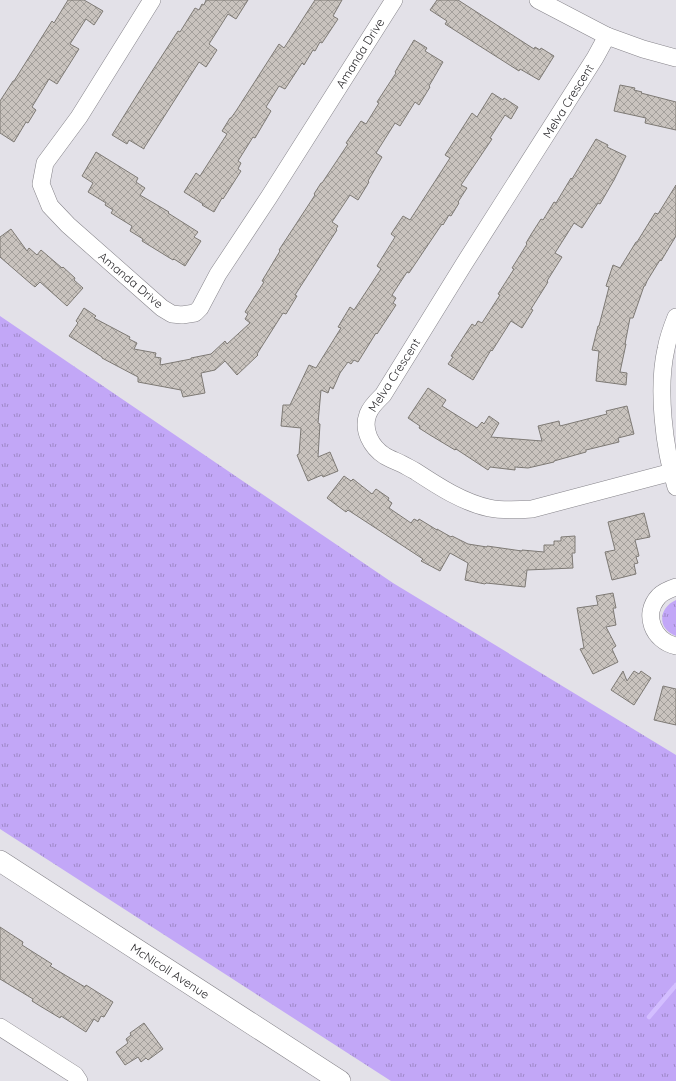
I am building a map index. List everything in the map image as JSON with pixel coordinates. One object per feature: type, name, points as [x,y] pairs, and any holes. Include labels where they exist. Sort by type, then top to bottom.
[{"type":"main road","name":"McNicoll Avenue","points":[[0,861],[340,1081]]},
{"type":"street","name":"Amanda Drive","points":[[152,0],[79,117],[45,163],[41,184],[50,206],[68,225],[162,308],[172,314],[182,315],[195,313],[200,308],[218,274],[269,197],[394,0]]},
{"type":"street","points":[[538,0],[607,36],[643,49],[676,58]]},
{"type":"street","name":"Melva Crescent","points":[[607,36],[595,58],[383,395],[373,405],[368,414],[366,424],[368,436],[375,448],[386,456],[403,464],[445,490],[468,501],[489,508],[509,510],[532,509],[674,480]]},
{"type":"street","points":[[674,480],[664,427],[662,396],[666,350],[676,317]]},
{"type":"street","points":[[676,587],[660,595],[654,604],[651,613],[651,623],[655,632],[662,640],[670,645],[676,646]]},
{"type":"street","points":[[0,1027],[75,1075],[79,1081]]},
{"type":"green space","points":[[0,316],[393,583],[676,755],[676,1081],[391,1081],[0,829]]},
{"type":"green space","points":[[676,600],[676,636],[665,629],[662,618],[666,608]]},
{"type":"building","points":[[68,0],[84,0],[103,11],[94,25],[86,19],[70,44],[79,49],[57,84],[49,79],[32,107],[36,110],[28,123],[26,122],[14,142],[0,133],[0,101],[52,21],[54,23]]},
{"type":"building","points":[[206,0],[248,0],[236,19],[228,14],[209,44],[217,50],[206,67],[199,62],[144,149],[129,140],[127,144],[112,135],[178,31],[180,32],[195,8],[199,10],[202,4],[204,5]]},
{"type":"building","points":[[315,0],[342,0],[333,16],[338,19],[322,43],[320,42],[315,51],[313,50],[304,65],[302,63],[285,89],[279,86],[266,107],[271,111],[255,138],[253,137],[238,161],[241,163],[238,169],[241,171],[214,212],[184,192],[196,173],[200,176],[227,134],[222,131],[279,44],[284,48]]},
{"type":"building","points":[[437,0],[458,0],[534,49],[535,47],[540,50],[541,48],[554,56],[539,80],[520,69],[519,71],[445,24],[447,21],[430,10]]},
{"type":"building","points":[[414,40],[427,48],[425,51],[443,62],[429,86],[430,87],[419,105],[415,102],[400,126],[395,123],[376,153],[382,157],[358,200],[350,195],[332,222],[338,226],[336,229],[337,230],[295,295],[297,296],[286,314],[283,313],[257,354],[258,355],[237,375],[225,361],[215,370],[201,373],[205,393],[183,397],[181,390],[138,382],[138,377],[102,358],[69,336],[78,323],[76,321],[84,308],[96,316],[94,318],[130,337],[129,339],[137,343],[134,349],[156,353],[155,357],[161,358],[160,365],[211,354],[225,341],[227,344],[250,323],[245,319],[248,314],[245,312],[264,282],[262,281],[280,251],[279,250],[315,195],[314,194],[321,183],[348,144],[346,143],[361,121],[366,124],[379,103],[377,102],[396,73],[395,72]]},
{"type":"building","points":[[620,85],[635,88],[634,90],[642,92],[641,93],[676,102],[676,130],[645,123],[646,118],[614,111]]},
{"type":"building","points":[[492,93],[503,100],[504,98],[518,107],[511,119],[505,115],[490,138],[492,139],[461,185],[467,188],[458,202],[459,203],[451,216],[449,215],[443,225],[442,224],[409,273],[407,272],[392,295],[396,298],[393,303],[396,305],[358,362],[354,360],[351,364],[348,362],[340,373],[333,389],[330,387],[328,393],[321,390],[318,423],[320,424],[318,457],[330,452],[338,471],[323,477],[322,475],[308,481],[297,455],[299,454],[301,428],[281,426],[283,405],[290,405],[309,365],[316,368],[341,328],[338,327],[350,307],[354,310],[381,269],[377,266],[395,237],[391,234],[403,216],[410,220],[450,158],[445,155],[472,113],[477,117]]},
{"type":"building","points":[[596,139],[608,145],[607,147],[626,156],[614,180],[600,204],[598,203],[582,228],[574,223],[555,253],[562,257],[531,309],[533,310],[522,328],[511,321],[473,380],[448,364],[453,357],[451,356],[472,324],[475,326],[478,321],[482,323],[500,295],[498,294],[514,269],[512,268],[532,233],[541,219],[543,220],[554,202],[556,203]]},
{"type":"building","points":[[96,152],[138,178],[136,182],[145,188],[140,195],[169,212],[168,213],[198,232],[194,237],[201,241],[185,266],[142,241],[143,239],[130,231],[132,226],[111,213],[113,210],[105,205],[106,203],[88,192],[93,183],[82,176]]},
{"type":"building","points":[[676,185],[676,236],[644,286],[633,318],[630,318],[620,372],[627,373],[626,385],[596,381],[599,351],[592,350],[609,287],[606,286],[613,265],[620,268],[655,213],[658,214]]},
{"type":"building","points":[[11,229],[27,251],[29,248],[37,255],[41,250],[62,268],[63,267],[83,288],[67,306],[40,282],[35,287],[0,257],[0,237]]},
{"type":"building","points":[[428,388],[446,400],[442,406],[477,428],[482,422],[484,424],[489,416],[499,423],[491,437],[542,441],[538,426],[559,421],[560,426],[607,414],[606,411],[627,406],[634,434],[618,438],[619,442],[586,450],[586,452],[554,462],[528,468],[515,467],[515,470],[490,467],[488,470],[456,449],[455,450],[419,428],[420,426],[408,418]]},
{"type":"building","points":[[344,476],[351,481],[353,479],[372,494],[376,489],[389,498],[388,500],[392,503],[389,508],[411,523],[414,519],[418,521],[419,519],[437,530],[468,544],[522,551],[544,552],[544,545],[554,545],[554,541],[561,541],[561,537],[575,536],[575,553],[572,553],[573,568],[527,570],[525,587],[485,584],[465,580],[468,563],[450,553],[440,571],[421,561],[423,559],[348,510],[346,512],[327,498]]},
{"type":"building","points":[[644,513],[650,537],[635,540],[639,556],[636,557],[638,563],[634,564],[636,574],[612,580],[605,552],[615,550],[608,522]]},
{"type":"building","points":[[613,593],[616,608],[613,608],[616,625],[606,627],[616,646],[612,649],[618,662],[593,674],[580,649],[584,648],[577,608],[598,605],[596,596]]},
{"type":"building","points":[[623,671],[627,681],[634,671],[639,674],[641,671],[651,678],[634,705],[611,690]]},
{"type":"building","points":[[663,686],[676,689],[676,725],[654,720]]},
{"type":"building","points":[[0,927],[23,942],[22,945],[52,964],[50,966],[85,987],[86,985],[113,1002],[104,1017],[101,1016],[98,1022],[94,1019],[86,1032],[61,1016],[60,1018],[40,1006],[32,1001],[33,999],[0,979]]},
{"type":"building","points":[[144,1023],[163,1049],[148,1060],[146,1058],[141,1062],[138,1057],[125,1065],[116,1052],[128,1043],[126,1039],[131,1035],[130,1033]]},
{"type":"waterway","points":[[649,1017],[676,985]]}]
